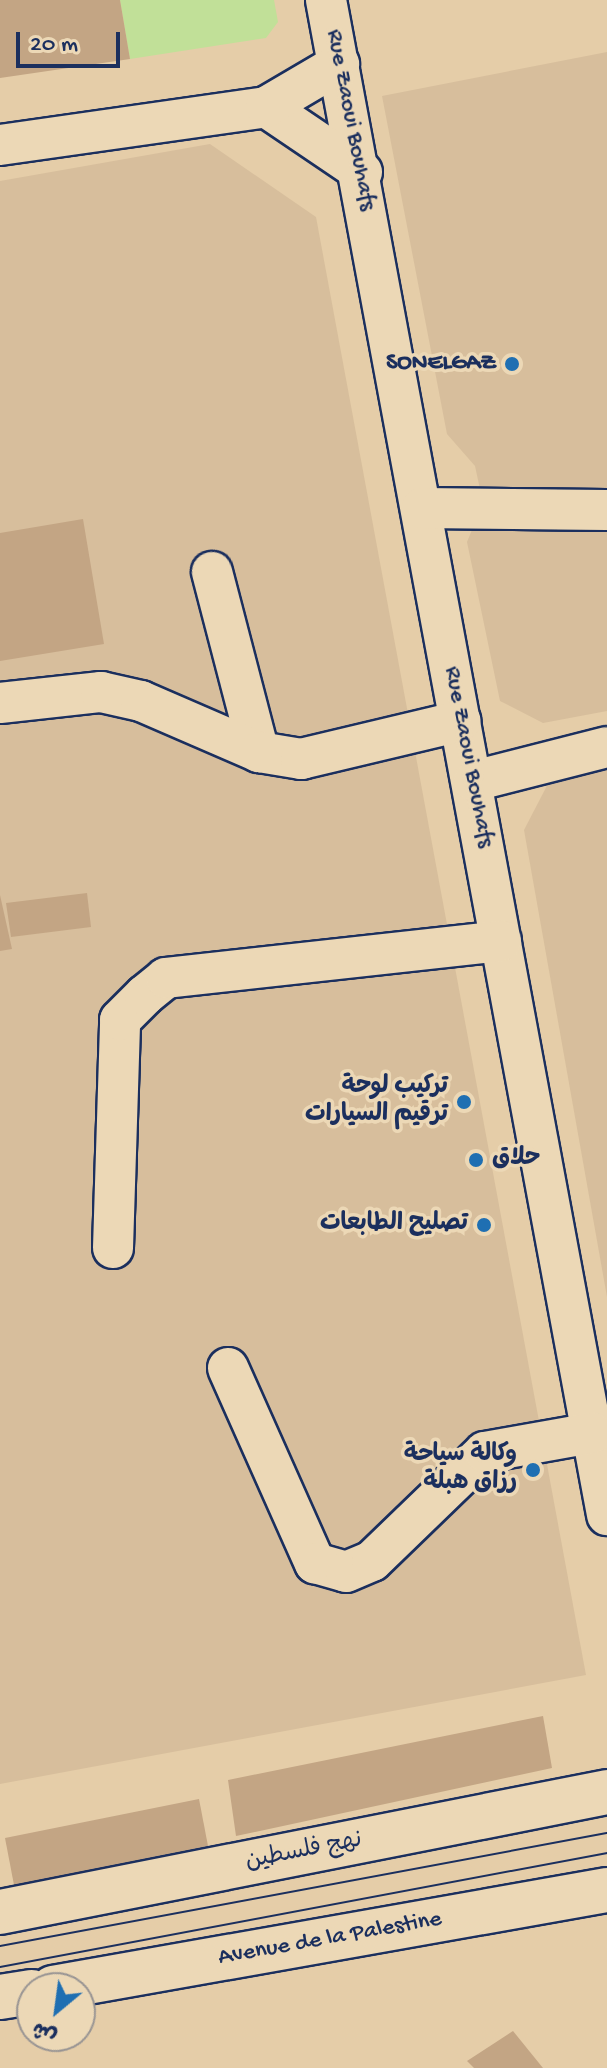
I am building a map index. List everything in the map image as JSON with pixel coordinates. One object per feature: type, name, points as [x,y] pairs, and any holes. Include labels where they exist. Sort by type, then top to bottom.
[{"type":"main road","name":"نهج فلسطين","points":[[0,1912],[607,1792]]},
{"type":"main road","name":"Avenue de la Palestine","points":[[96,1980],[607,1890]]},
{"type":"street","name":"Rue Zaoui Bouhafs","points":[[326,0],[362,172],[607,1515]]},
{"type":"street","points":[[0,145],[266,107],[339,64]]},
{"type":"street","points":[[266,107],[362,172]]},
{"type":"street","points":[[422,508],[607,510]]},
{"type":"street","points":[[212,572],[259,752]]},
{"type":"street","points":[[0,703],[101,692],[141,701],[259,752],[301,759],[461,721]]},
{"type":"street","points":[[474,781],[607,747]]},
{"type":"street","points":[[113,1248],[120,1020],[166,978],[501,941]]},
{"type":"street","points":[[228,1368],[315,1563],[346,1572],[372,1561],[485,1452],[592,1433]]},
{"type":"shaded area","points":[[607,52],[607,711],[543,723],[500,701],[467,542],[483,503],[475,466],[447,434],[382,96]]},
{"type":"shaded area","points":[[210,144],[316,217],[586,1675],[0,1784],[0,181]]},
{"type":"shaded area","points":[[607,766],[607,1297],[524,830],[552,776]]},
{"type":"green space","points":[[120,0],[274,0],[278,22],[266,38],[130,59]]},
{"type":"building","points":[[0,0],[120,0],[130,59],[0,78]]},
{"type":"building","points":[[83,519],[104,644],[0,661],[0,533]]},
{"type":"building","points":[[87,893],[91,927],[11,937],[6,903]]},
{"type":"building","points":[[0,895],[12,949],[0,951]]},
{"type":"building","points":[[543,1716],[552,1768],[236,1836],[228,1780]]},
{"type":"building","points":[[199,1799],[208,1846],[14,1885],[5,1838]]},
{"type":"building","points":[[513,2031],[543,2068],[474,2068],[467,2061]]},
{"type":"tram line","points":[[0,1946],[607,1833]]},
{"type":"tram line","points":[[0,1967],[607,1853]]},
{"type":"place","name":"SONELGAZ","points":[[512,364]]},
{"type":"place","name":"تركيب لوحة ترقيم السيارات","points":[[464,1102]]},
{"type":"place","name":"حلاق","points":[[476,1160]]},
{"type":"place","name":"تصليح الطابعات","points":[[484,1225]]},
{"type":"place","name":"وكالة سياحة رزاق هبلة","points":[[533,1470]]}]
